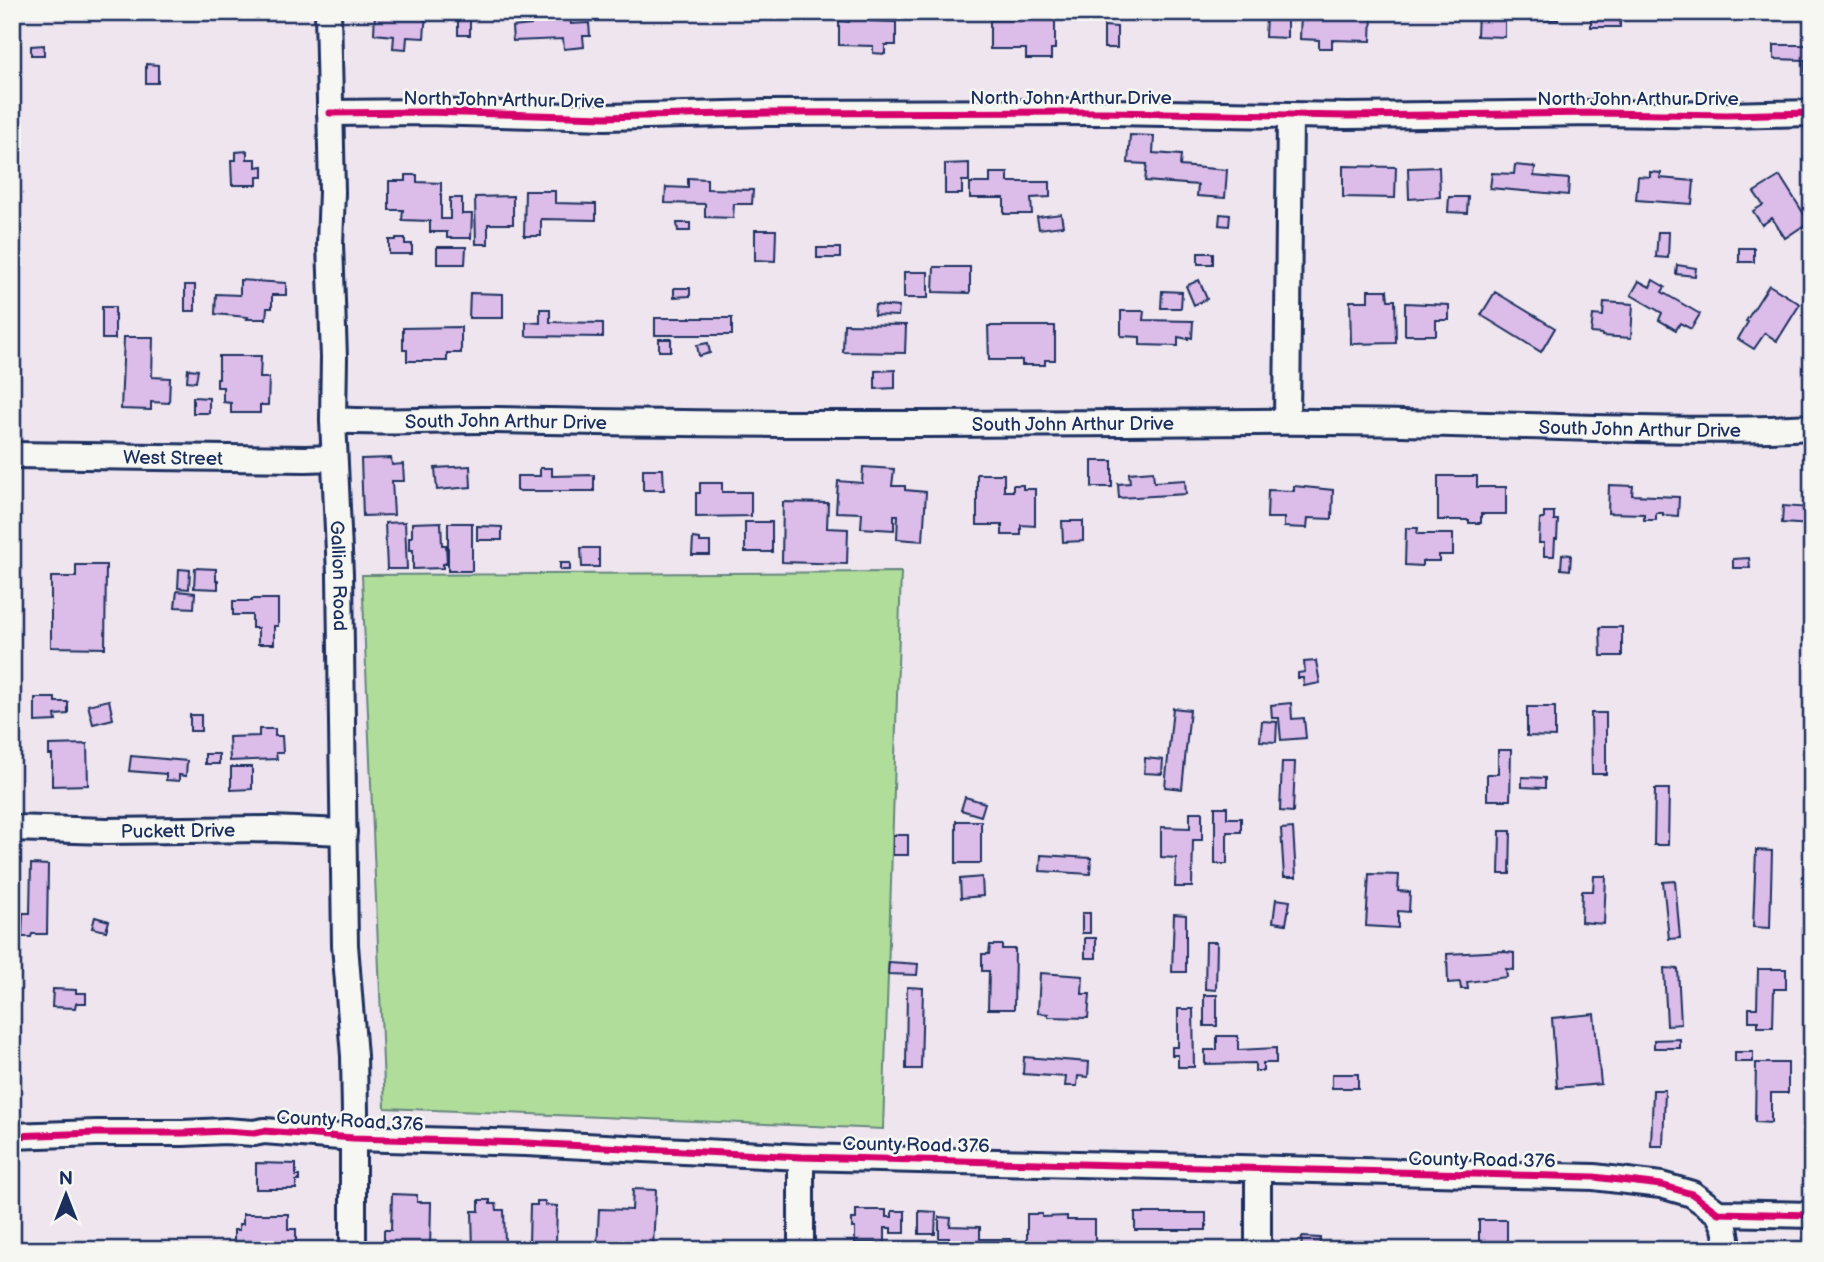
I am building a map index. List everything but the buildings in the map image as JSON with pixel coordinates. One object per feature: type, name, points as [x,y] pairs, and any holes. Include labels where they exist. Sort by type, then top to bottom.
[{"type":"street","name":"Gallion Road","points":[[328,12],[333,420],[340,574],[345,945],[354,1056],[353,1250]]},
{"type":"street","name":"North John Arthur Drive","points":[[330,113],[426,112],[605,117],[767,113],[1068,112],[1347,116],[1812,113]]},
{"type":"street","points":[[1287,421],[1290,115]]},
{"type":"street","name":"South John Arthur Drive","points":[[333,420],[373,423],[496,420],[729,424],[1287,421],[1639,429],[1812,427]]},
{"type":"street","name":"West Street","points":[[12,455],[334,458]]},
{"type":"street","name":"Puckett Drive","points":[[12,828],[344,832]]},
{"type":"street","name":"County Road 376","points":[[12,1136],[264,1131],[353,1138],[526,1143],[801,1157],[1594,1177],[1661,1185],[1692,1194],[1718,1213]]},
{"type":"street","points":[[801,1157],[801,1250]]},
{"type":"street","points":[[1258,1169],[1258,1250]]},
{"type":"street","points":[[1729,1250],[1725,1227],[1718,1213],[1812,1215]]},
{"type":"green space","points":[[901,572],[883,1129],[385,1108],[362,575]]},
{"type":"cycle path","points":[[330,113],[426,112],[605,117],[767,113],[1108,112],[1347,116],[1812,113]]},
{"type":"cycle path","points":[[12,1136],[264,1131],[353,1138],[526,1143],[801,1157],[1594,1177],[1661,1185],[1692,1194],[1718,1213],[1812,1215]]}]
